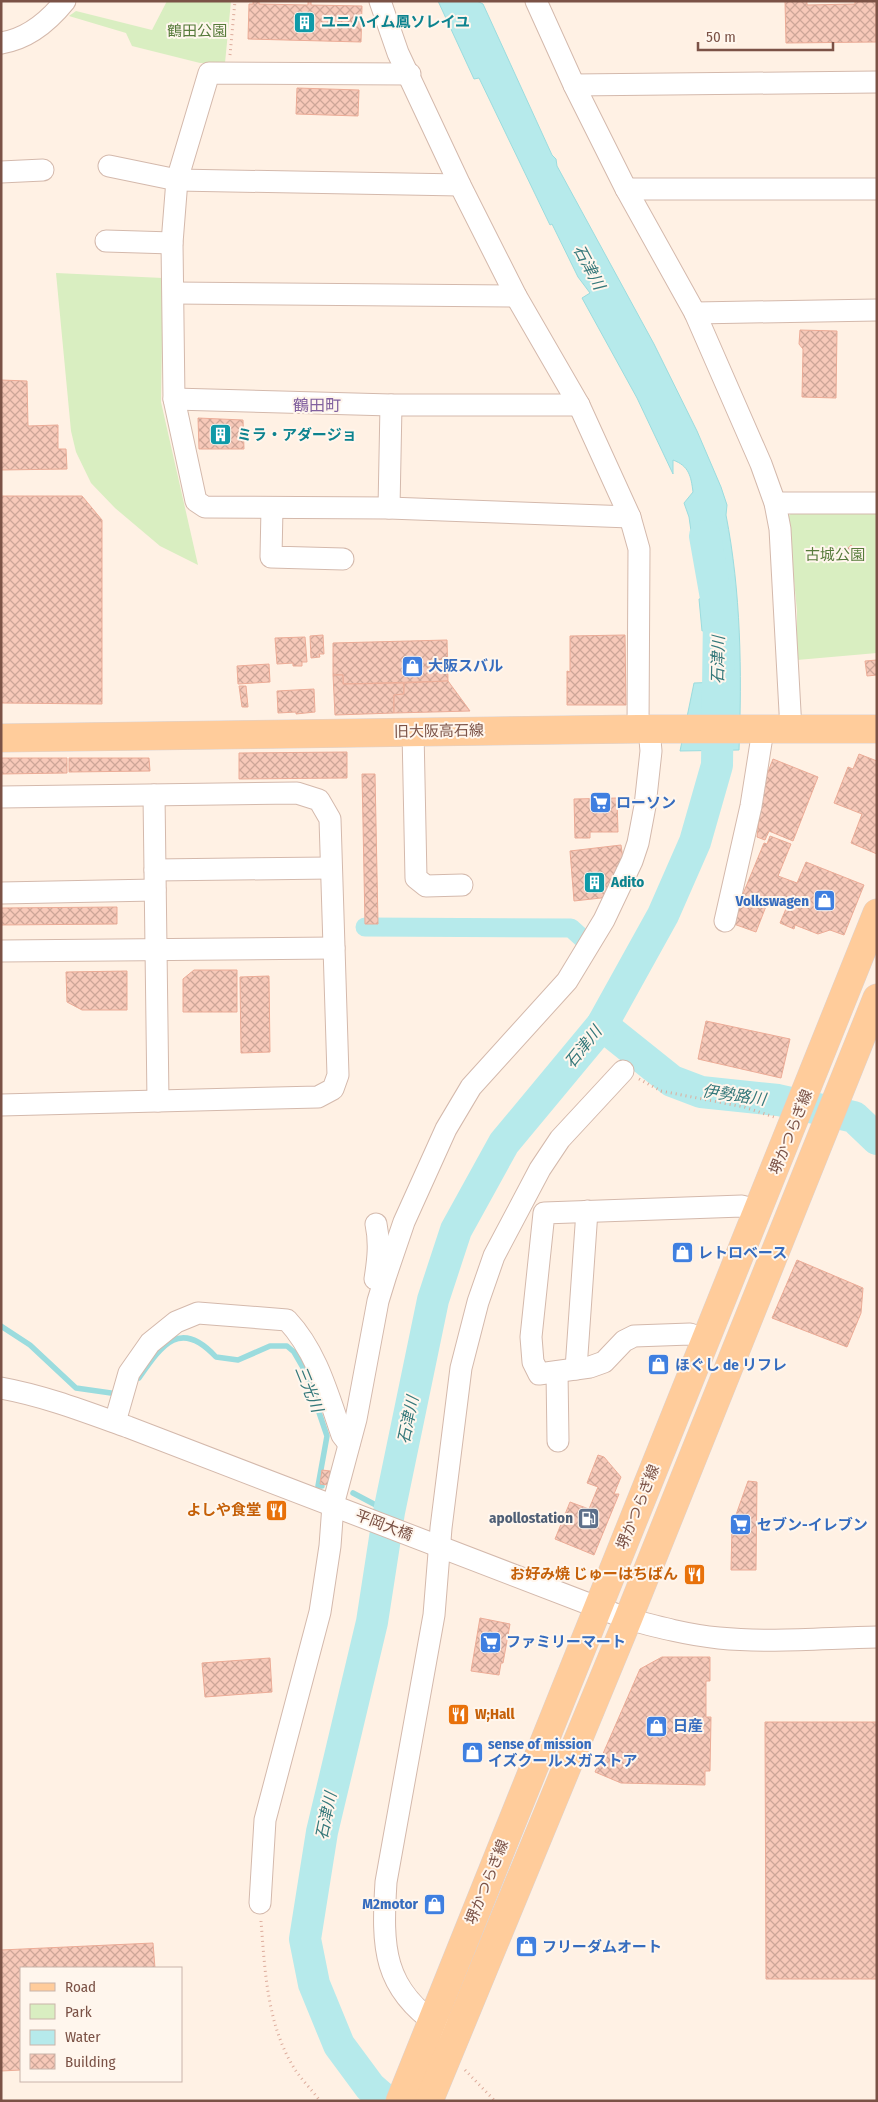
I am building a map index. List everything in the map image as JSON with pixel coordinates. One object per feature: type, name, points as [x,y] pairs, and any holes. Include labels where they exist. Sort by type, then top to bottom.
[{"type":"main road","name":"旧大阪高石線","points":[[1,738],[413,731],[877,729]]},
{"type":"main road","name":"堺かつらぎ線","points":[[400,2101],[597,1607],[760,1211],[787,1118],[807,1092],[877,913]]},
{"type":"main road","name":"堺かつらぎ線","points":[[429,2101],[628,1619],[877,998]]},
{"type":"street","points":[[1,43],[15,41],[32,33],[58,10],[65,1]]},
{"type":"street","points":[[260,1903],[266,1820],[320,1612],[348,1444],[356,1419],[378,1301],[404,1222],[446,1129],[471,1087],[567,981],[604,920],[632,862],[638,843],[645,806],[651,751],[652,729],[639,549],[630,517],[579,405],[516,296],[460,185],[410,74],[398,53],[380,1]]},
{"type":"street","points":[[536,1],[574,85],[626,189],[695,313],[761,464],[775,503],[780,529],[791,730]]},
{"type":"street","points":[[410,74],[209,73],[176,180],[172,243],[174,399],[196,501],[204,507],[389,508],[630,517]]},
{"type":"street","points":[[574,85],[877,82]]},
{"type":"street","points":[[109,166],[176,180],[460,185]]},
{"type":"street","points":[[1,172],[43,170]]},
{"type":"street","points":[[626,189],[877,188]]},
{"type":"street","points":[[106,240],[172,243]]},
{"type":"street","points":[[174,293],[516,296]]},
{"type":"street","points":[[695,313],[877,310]]},
{"type":"street","points":[[174,399],[391,405],[579,405]]},
{"type":"street","points":[[389,508],[391,405]]},
{"type":"street","points":[[775,503],[877,503]]},
{"type":"street","points":[[272,508],[271,557],[342,559]]},
{"type":"street","points":[[725,921],[751,806],[759,730]]},
{"type":"street","points":[[413,731],[424,821],[416,878],[426,886],[462,885]]},
{"type":"street","points":[[1,796],[297,793],[319,800],[330,819],[338,1075],[333,1090],[318,1097],[1,1105]]},
{"type":"street","points":[[154,795],[158,1101]]},
{"type":"street","points":[[1,893],[331,868]]},
{"type":"street","points":[[1,951],[334,948]]},
{"type":"street","points":[[451,2046],[429,2028],[390,1971],[383,1919],[386,1882],[434,1615],[434,1545],[461,1368],[478,1302],[494,1256],[540,1169],[560,1139],[623,1071]]},
{"type":"street","points":[[707,1340],[690,1334],[634,1336],[624,1341],[604,1362],[590,1367],[539,1374],[533,1362],[530,1337],[544,1213],[742,1206],[760,1211]]},
{"type":"street","points":[[558,1441],[587,1211]]},
{"type":"street","points":[[376,1224],[379,1236],[379,1255],[374,1292],[378,1301]]},
{"type":"street","points":[[115,1422],[129,1373],[150,1343],[176,1322],[198,1313],[287,1320],[297,1331],[315,1360],[342,1435],[348,1444]]},
{"type":"street","name":"平岡大橋","points":[[1,1388],[25,1392],[115,1422],[628,1619],[678,1632],[718,1638],[766,1640],[877,1636]]},
{"type":"path","points":[[229,72],[235,1]]},
{"type":"path","points":[[623,1071],[661,1091],[744,1107],[787,1118]]},
{"type":"path","points":[[260,1903],[265,1979],[276,2027],[294,2068],[320,2101]]},
{"type":"path","points":[[451,2046],[470,2075],[495,2101]]},
{"type":"green space","name":"鶴田公園","points":[[167,1],[231,1],[225,63],[200,63],[132,46],[126,33],[69,16],[76,11],[152,30]]},
{"type":"green space","points":[[56,273],[163,278],[161,402],[198,565],[160,546],[115,508],[91,483],[76,452],[71,431]]},
{"type":"green space","name":"古城公園","points":[[793,511],[877,511],[877,653],[797,660],[797,611],[788,517]]},
{"type":"water","points":[[438,1],[477,1],[483,4],[552,155],[556,159],[557,166],[654,344],[697,431],[721,487],[727,505],[726,515],[735,573],[740,662],[739,750],[680,751],[694,683],[720,682],[725,678],[721,674],[722,634],[717,627],[702,631],[699,599],[717,594],[714,579],[697,573],[689,517],[684,503],[693,492],[690,476],[683,465],[673,460],[673,474],[637,398],[582,298],[590,293],[578,277],[552,224],[550,225],[479,78],[474,79]]},
{"type":"building","name":"ユニハイム鳳ソレイユ","points":[[253,1],[259,1],[259,4],[308,5],[308,1],[311,1],[311,5],[362,6],[361,42],[248,39],[249,4],[253,4]]},
{"type":"building","points":[[785,1],[807,1],[807,5],[855,4],[855,1],[876,1],[876,42],[786,43]]},
{"type":"building","points":[[297,88],[359,90],[358,116],[296,114]]},
{"type":"building","points":[[800,330],[837,331],[836,398],[802,397],[803,349],[799,344]]},
{"type":"building","points":[[1,380],[27,381],[28,426],[58,425],[58,449],[66,449],[67,469],[1,470]]},
{"type":"building","name":"ミラ・アダージョ","points":[[198,418],[243,420],[244,449],[199,449]]},
{"type":"building","points":[[1,496],[82,496],[102,520],[102,704],[1,703]]},
{"type":"building","points":[[851,545],[861,555],[854,562],[844,552]]},
{"type":"building","points":[[323,635],[324,654],[319,654],[320,657],[311,658],[310,636]]},
{"type":"building","points":[[625,635],[626,705],[567,705],[567,671],[570,672],[570,636]]},
{"type":"building","points":[[305,637],[307,662],[302,662],[302,666],[293,666],[293,663],[277,664],[275,638]]},
{"type":"building","points":[[447,640],[448,681],[343,684],[343,675],[333,675],[333,643]]},
{"type":"building","points":[[877,660],[877,675],[867,676],[865,661]]},
{"type":"building","points":[[269,664],[270,682],[238,684],[237,666]]},
{"type":"building","points":[[333,675],[343,675],[343,684],[404,683],[404,694],[394,695],[394,713],[335,715]]},
{"type":"building","points":[[448,681],[470,711],[394,713],[394,695],[404,694],[404,683]]},
{"type":"building","points":[[239,686],[246,686],[248,707],[242,707]]},
{"type":"building","points":[[314,689],[315,712],[278,713],[277,691]]},
{"type":"building","points":[[347,752],[347,778],[239,779],[239,753]]},
{"type":"building","points":[[859,754],[877,761],[877,854],[851,843],[862,814],[834,803],[848,767],[853,769]]},
{"type":"building","points":[[1,758],[67,758],[67,773],[1,774]]},
{"type":"building","points":[[69,758],[149,758],[150,771],[69,772]]},
{"type":"building","points":[[773,759],[818,777],[793,841],[769,831],[765,840],[757,837],[763,785]]},
{"type":"building","points":[[362,774],[375,774],[378,924],[365,924]]},
{"type":"building","points":[[617,798],[618,832],[590,832],[590,838],[575,838],[574,799]]},
{"type":"building","points":[[770,836],[791,844],[778,876],[797,883],[806,862],[864,885],[844,935],[830,930],[818,934],[795,925],[794,929],[780,923],[788,904],[770,896],[756,932],[731,923],[764,843],[767,844]]},
{"type":"building","name":"Adito","points":[[621,845],[624,866],[610,897],[574,901],[570,851]]},
{"type":"building","points":[[117,907],[117,924],[1,925],[1,908]]},
{"type":"building","points":[[194,970],[237,970],[237,1012],[183,1012],[183,979]]},
{"type":"building","points":[[127,971],[127,1010],[82,1010],[67,1002],[66,972]]},
{"type":"building","points":[[269,976],[270,1052],[241,1053],[240,977]]},
{"type":"building","points":[[706,1021],[790,1039],[781,1078],[698,1059]]},
{"type":"building","points":[[797,1260],[863,1288],[861,1313],[847,1347],[772,1318]]},
{"type":"building","points":[[598,1455],[604,1457],[621,1477],[614,1494],[619,1494],[594,1555],[555,1539],[570,1502],[589,1509],[598,1487],[587,1483]]},
{"type":"building","points":[[322,1470],[330,1471],[328,1485],[320,1484]]},
{"type":"building","points":[[748,1481],[757,1482],[756,1570],[731,1570],[732,1526]]},
{"type":"building","points":[[480,1618],[510,1624],[499,1675],[471,1671]]},
{"type":"building","points":[[662,1657],[710,1657],[710,1681],[706,1681],[706,1717],[711,1717],[710,1771],[705,1771],[705,1785],[621,1783],[595,1772],[640,1669]]},
{"type":"building","points":[[270,1658],[272,1692],[205,1697],[202,1663]]},
{"type":"building","points":[[765,1722],[877,1722],[877,1979],[766,1979]]},
{"type":"building","points":[[153,1943],[155,1967],[20,1967],[20,2070],[1,2071],[1,1950]]},
{"type":"waterway","name":"石津川","points":[[386,2101],[370,2087],[339,2045],[314,1984],[305,1939],[322,1832],[372,1622],[389,1512],[433,1300],[456,1230],[504,1143],[602,1025],[663,915],[695,842],[717,765],[719,615],[705,536]]},
{"type":"waterway","points":[[365,927],[571,928],[582,938]]},
{"type":"waterway","name":"伊勢路川","points":[[602,1025],[672,1081],[701,1092],[778,1100],[854,1117],[877,1139]]},
{"type":"waterway","name":"三光川","points":[[1,1326],[30,1345],[76,1388],[111,1393]]},
{"type":"waterway","name":"三光川","points":[[139,1378],[164,1347],[173,1340],[182,1338],[192,1339],[203,1345],[216,1357],[238,1360],[270,1346],[287,1346],[294,1352],[305,1371],[327,1436],[318,1486],[322,1486]]},
{"type":"waterway","name":"三光川","points":[[353,1493],[389,1512]]},
{"type":"place","name":"ユニハイム鳳ソレイユ","points":[[305,22]]},
{"type":"place","name":"ミラ・アダージョ","points":[[221,435]]},
{"type":"place","name":"大阪スバル","points":[[412,666]]},
{"type":"place","name":"ローソン","points":[[600,803]]},
{"type":"place","name":"Adito","points":[[595,882]]},
{"type":"place","name":"Volkswagen","points":[[825,901]]},
{"type":"place","name":"レトロベース","points":[[682,1253]]},
{"type":"place","name":"ほぐし de リフレ","points":[[659,1365]]},
{"type":"place","name":"よしや食堂","points":[[277,1510]]},
{"type":"place","name":"apollostation","points":[[589,1518]]},
{"type":"place","name":"セブン-イレブン","points":[[741,1525]]},
{"type":"place","name":"お好み焼 じゅーはちばん","points":[[694,1574]]},
{"type":"place","name":"ファミリーマート","points":[[490,1642]]},
{"type":"place","name":"W;Hall","points":[[459,1714]]},
{"type":"place","name":"日産","points":[[657,1726]]},
{"type":"place","name":"sense of mission イズクールメガストア","points":[[472,1753]]},
{"type":"place","name":"M2motor","points":[[434,1904]]},
{"type":"place","name":"フリーダムオート","points":[[526,1947]]},
{"type":"district","name":"鶴田町","points":[[317,405]]}]
